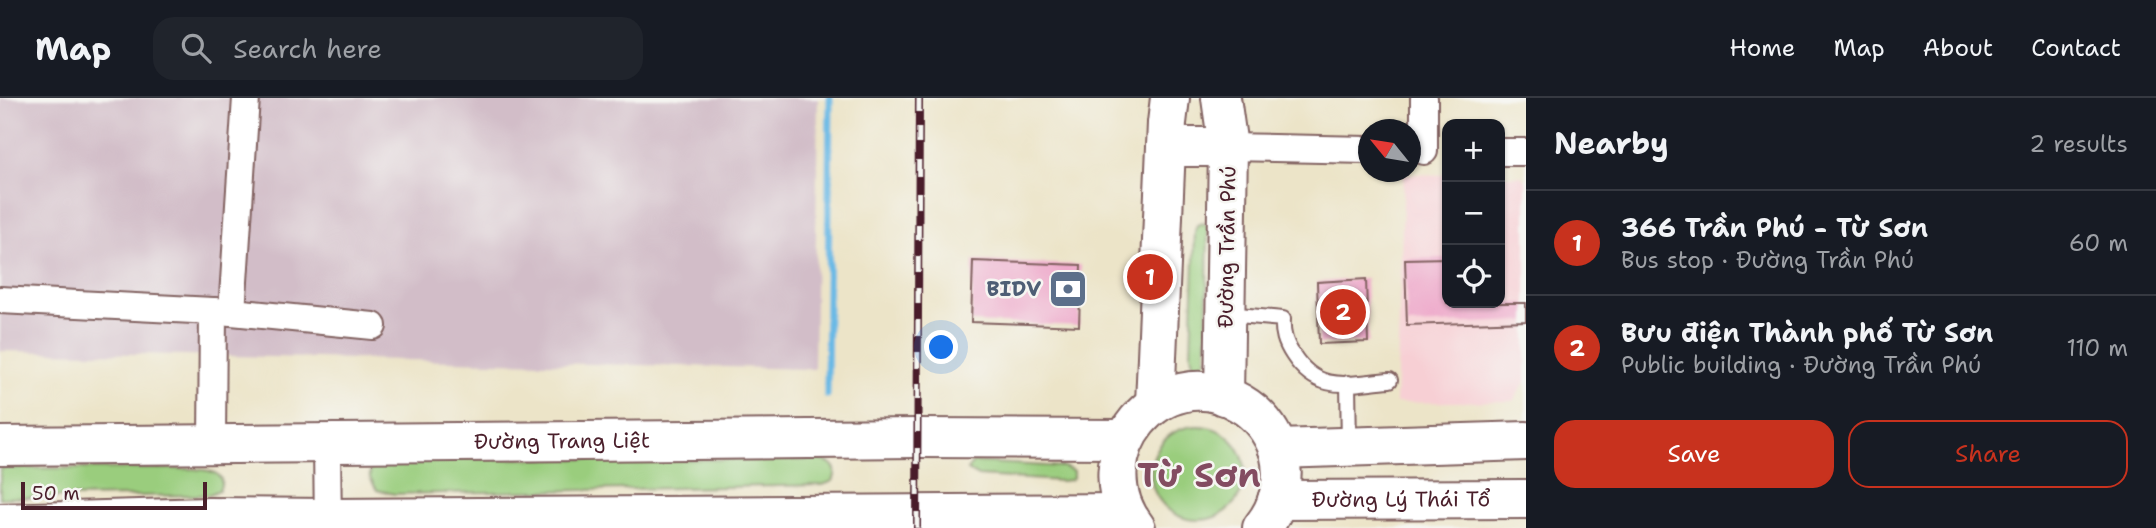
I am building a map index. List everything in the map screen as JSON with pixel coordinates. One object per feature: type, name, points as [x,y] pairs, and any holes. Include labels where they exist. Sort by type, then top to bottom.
[{"type":"main road","points":[[1155,404],[1170,98]]},
{"type":"main road","name":"Đường Trần Phú","points":[[1221,98],[1228,147],[1224,396]]},
{"type":"main road","points":[[1166,147],[1228,147]]},
{"type":"main road","points":[[0,523],[209,517],[329,523],[1130,520],[1118,493],[1116,475],[1124,439],[1138,419],[1155,404],[1191,392],[1224,396],[1249,408],[1269,430],[1278,449],[1282,480],[1270,514]]},
{"type":"main road","name":"Đường Trang Liệt","points":[[0,446],[945,438],[1124,439]]},
{"type":"main road","points":[[1278,449],[1526,441]]},
{"type":"main road","name":"Đường Lý Thái Tổ","points":[[1270,514],[1526,499]]},
{"type":"street","points":[[212,443],[246,98]]},
{"type":"street","points":[[1424,98],[1427,151]]},
{"type":"street","points":[[1228,147],[1358,150]]},
{"type":"street","points":[[1505,152],[1526,152]]},
{"type":"street","points":[[0,300],[223,312],[373,326]]},
{"type":"street","points":[[327,444],[329,523]]},
{"type":"lane","points":[[1227,314],[1283,319],[1286,344],[1314,378],[1326,383],[1390,380]]},
{"type":"lane","points":[[1348,383],[1349,447]]},
{"type":"shaded area","points":[[0,98],[818,98],[814,369],[0,351]]},
{"type":"shaded area","points":[[1421,174],[1442,175],[1442,308],[1505,308],[1505,176],[1521,176],[1526,181],[1526,381],[1513,401],[1396,403],[1404,182],[1421,182]]},
{"type":"green space","points":[[1203,223],[1208,227],[1206,359],[1203,364],[1193,364],[1191,354],[1195,231],[1197,225]]},
{"type":"green space","points":[[1189,426],[1207,426],[1232,439],[1242,455],[1245,473],[1242,491],[1232,507],[1207,520],[1189,520],[1164,507],[1151,482],[1151,464],[1164,439]]},
{"type":"green space","points":[[386,458],[816,460],[832,465],[835,476],[833,481],[823,485],[394,494],[377,490],[370,478],[374,464]]},
{"type":"green space","points":[[972,463],[1064,467],[1073,471],[1073,478],[1061,481],[978,476],[968,470]]},
{"type":"green space","points":[[0,468],[194,469],[215,473],[221,479],[221,484],[219,490],[208,495],[0,498]]},
{"type":"building","points":[[1442,258],[1442,308],[1505,308],[1505,303],[1526,303],[1526,321],[1407,325],[1405,259]]},
{"type":"building","points":[[973,261],[1081,265],[1079,326],[971,322]]},
{"type":"building","points":[[1366,279],[1368,342],[1319,344],[1317,282]]},
{"type":"waterway","points":[[827,395],[830,98]]},
{"type":"railway","points":[[917,528],[919,98]]},
{"type":"place","name":"366 Trần Phú - Từ Sơn","points":[[1150,277]]},
{"type":"place","name":"BIDV","points":[[1068,289]]},
{"type":"place","name":"Bưu điện Thành phố Từ Sơn","points":[[1343,312]]},
{"type":"district","name":"Từ Sơn","points":[[1199,474]]}]
